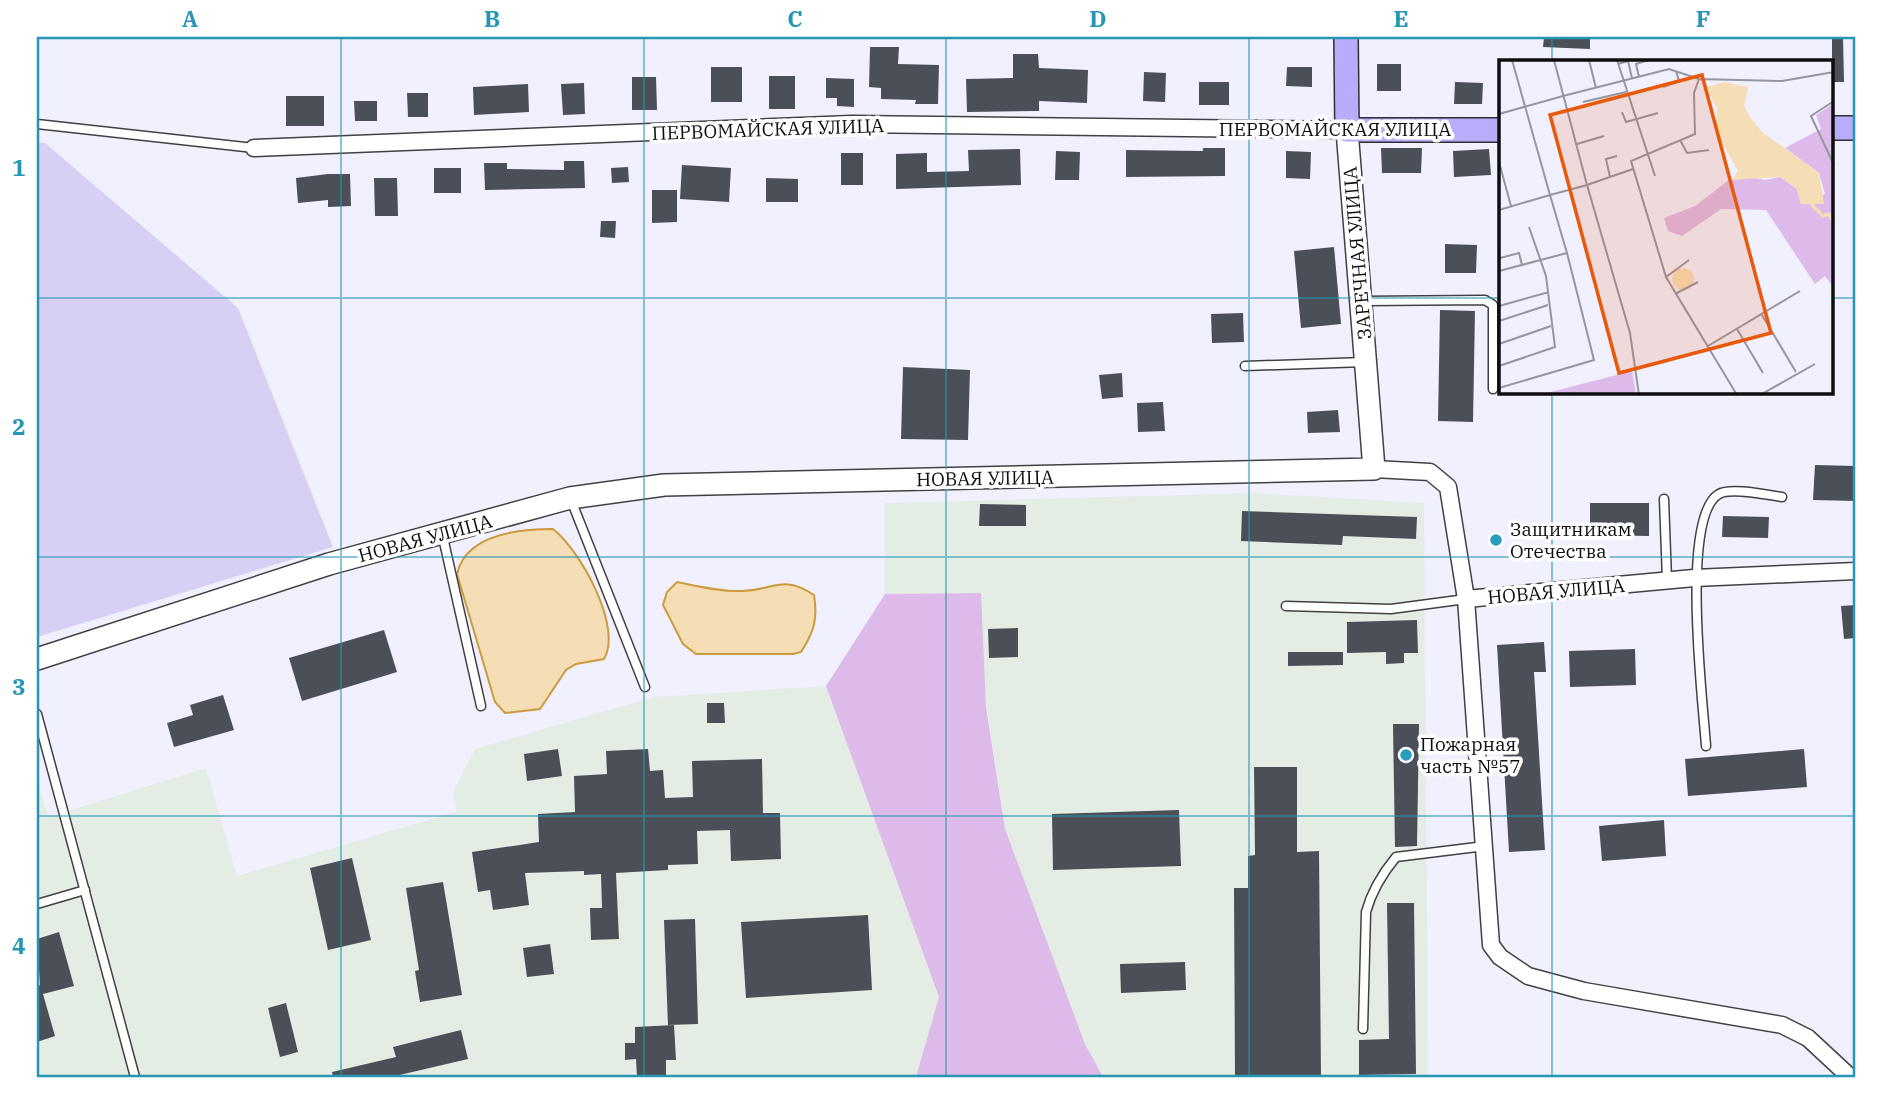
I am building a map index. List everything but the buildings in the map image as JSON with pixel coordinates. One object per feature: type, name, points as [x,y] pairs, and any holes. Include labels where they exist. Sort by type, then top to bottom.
[{"type":"main road","name":"ЗАРЕЧНАЯ УЛИЦА","points":[[1346,37],[1347,130]]},
{"type":"main road","points":[[1834,128],[1856,128]]},
{"type":"main road","name":"ПЕРВОМАЙСКАЯ УЛИЦА","points":[[1347,130],[1499,130]]},
{"type":"street","name":"ПЕРВОМАЙСКАЯ УЛИЦА","points":[[254,148],[852,124],[1347,130]]},
{"type":"street","name":"ЗАРЕЧНАЯ УЛИЦА","points":[[1347,130],[1374,469]]},
{"type":"street","name":"НОВАЯ УЛИЦА","points":[[37,659],[329,564],[570,498],[664,485],[1374,469],[1430,472],[1448,487],[1466,599],[1667,580],[1856,571]]},
{"type":"street","points":[[1466,599],[1491,945],[1512,968],[1528,976],[1584,991],[1782,1025],[1808,1038],[1829,1061],[1850,1077]]},
{"type":"lane","name":"ПЕРВОМАЙСКАЯ УЛИЦА","points":[[37,124],[254,148]]},
{"type":"lane","points":[[1360,301],[1485,300],[1493,305],[1493,389]]},
{"type":"lane","points":[[1245,366],[1366,362]]},
{"type":"lane","points":[[1706,746],[1695,578],[1707,507],[1716,495],[1725,491],[1782,497]]},
{"type":"lane","points":[[570,498],[645,687]]},
{"type":"lane","points":[[1664,499],[1667,580]]},
{"type":"lane","points":[[442,533],[481,706]]},
{"type":"lane","points":[[1286,606],[1391,609],[1466,599]]},
{"type":"lane","points":[[37,714],[135,1077]]},
{"type":"lane","points":[[1363,1029],[1366,912],[1371,893],[1386,869],[1396,857],[1485,846]]},
{"type":"lane","points":[[37,904],[85,890]]},
{"type":"shaded area","points":[[37,142],[45,143],[238,308],[333,547],[37,637]]},
{"type":"shaded area","points":[[1255,493],[1424,503],[1428,1077],[1103,1077],[1085,1044],[1005,829],[984,688],[980,593],[885,594],[885,503]]},
{"type":"shaded area","points":[[553,529],[575,554],[596,590],[608,628],[608,645],[604,659],[576,664],[566,670],[540,709],[505,713],[495,702],[457,574],[462,561],[482,542],[524,530]]},
{"type":"shaded area","points":[[677,582],[734,591],[794,585],[814,595],[815,618],[812,632],[801,652],[793,654],[696,654],[683,644],[663,605],[667,592]]},
{"type":"shaded area","points":[[981,593],[986,707],[1005,829],[1085,1044],[1103,1077],[916,1077],[939,997],[826,686],[885,594]]},
{"type":"shaded area","points":[[826,686],[939,997],[916,1077],[37,1077],[37,781],[49,817],[206,768],[237,876],[456,812],[453,792],[475,749],[654,697]]},
{"type":"place","name":"Защитникам Отечества","points":[[1496,540]]},
{"type":"place","name":"Пожарная часть №57","points":[[1406,755]]}]
